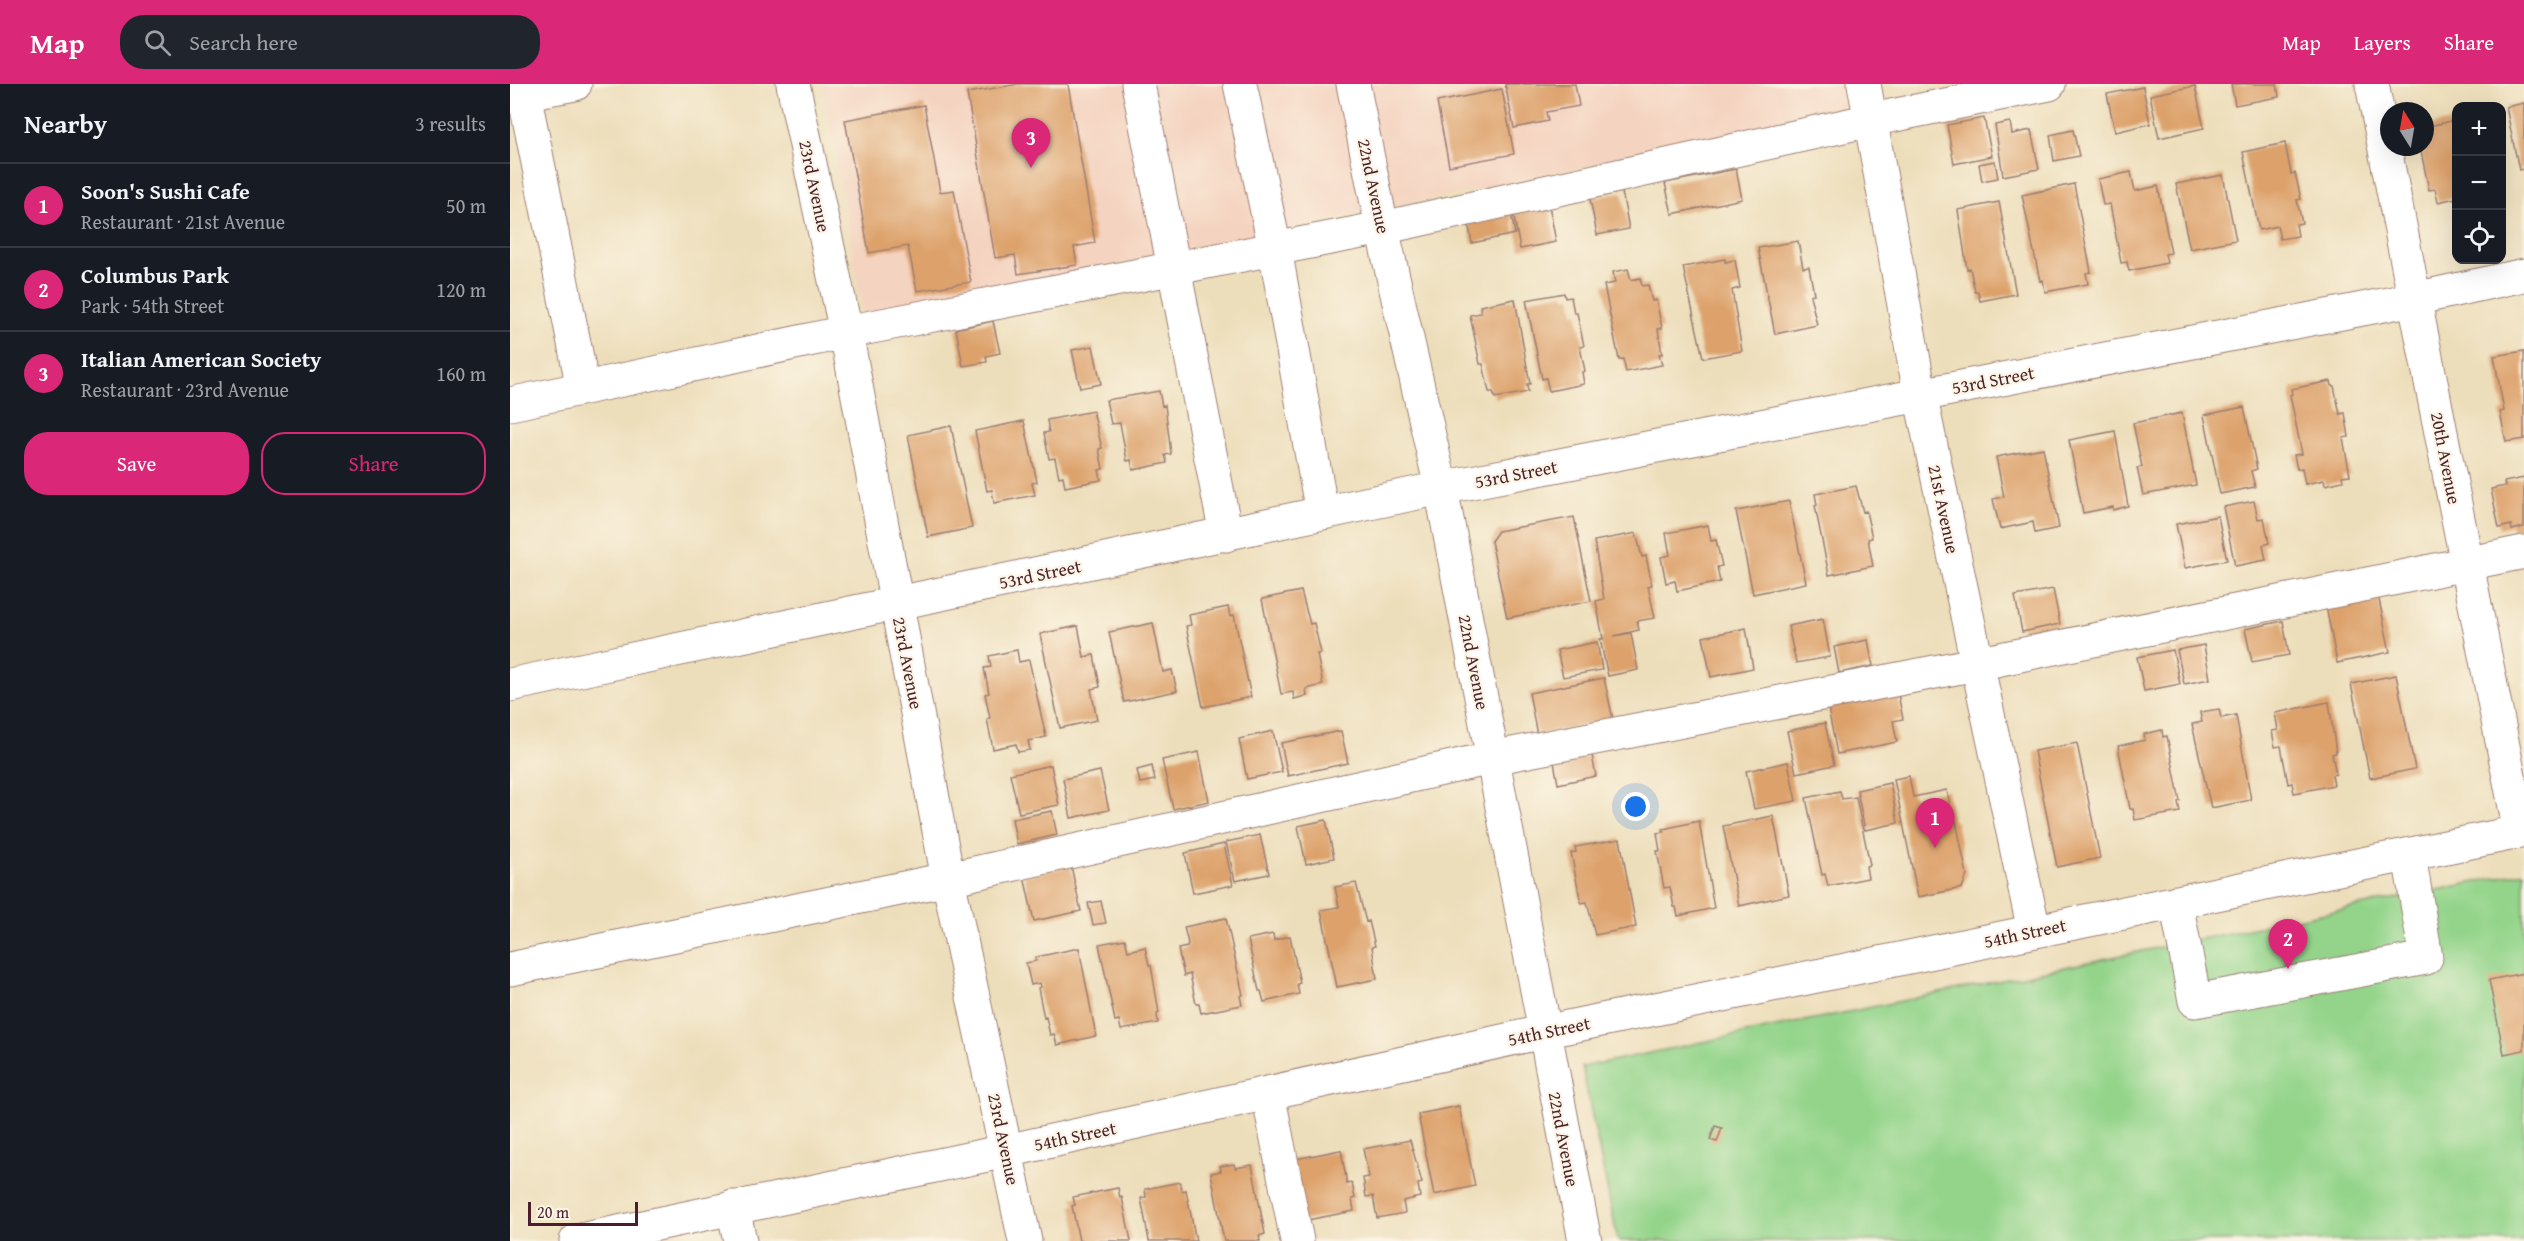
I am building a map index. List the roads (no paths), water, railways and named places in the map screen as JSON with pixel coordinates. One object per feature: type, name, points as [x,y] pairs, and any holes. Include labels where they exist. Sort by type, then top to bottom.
[{"type":"street","points":[[575,84],[517,94],[583,388]]},
{"type":"street","name":"23rd Avenue","points":[[793,84],[846,332],[948,879],[1025,1241]]},
{"type":"street","points":[[1138,84],[1176,268],[1226,535]]},
{"type":"street","points":[[1240,84],[1275,249],[1322,513]]},
{"type":"street","name":"22nd Avenue","points":[[1353,84],[1382,228],[1441,489],[1543,1032],[1585,1241]]},
{"type":"street","name":"21st Avenue","points":[[1864,84],[1920,394],[2034,931]]},
{"type":"street","points":[[510,404],[846,332],[1382,228],[1871,120],[2049,84]]},
{"type":"street","name":"20th Avenue","points":[[2372,84],[2522,831]]},
{"type":"street","name":"53rd Street","points":[[510,685],[897,605],[1322,513],[2414,299],[2524,275]]},
{"type":"street","points":[[510,969],[948,879],[1492,758],[1976,664],[2524,552]]},
{"type":"street","name":"54th Street","points":[[576,1241],[1006,1151],[1543,1032],[2522,831]]},
{"type":"street","points":[[2176,902],[2195,1001],[2426,958],[2409,855]]},
{"type":"street","points":[[1268,1093],[1297,1241]]},
{"type":"street","points":[[733,1207],[740,1241]]},
{"type":"place","name":"Italian American Society","points":[[1031,168]]},
{"type":"place","name":"Soon's Sushi Cafe","points":[[1935,848]]},
{"type":"place","name":"Columbus Park","points":[[2288,969]]}]
